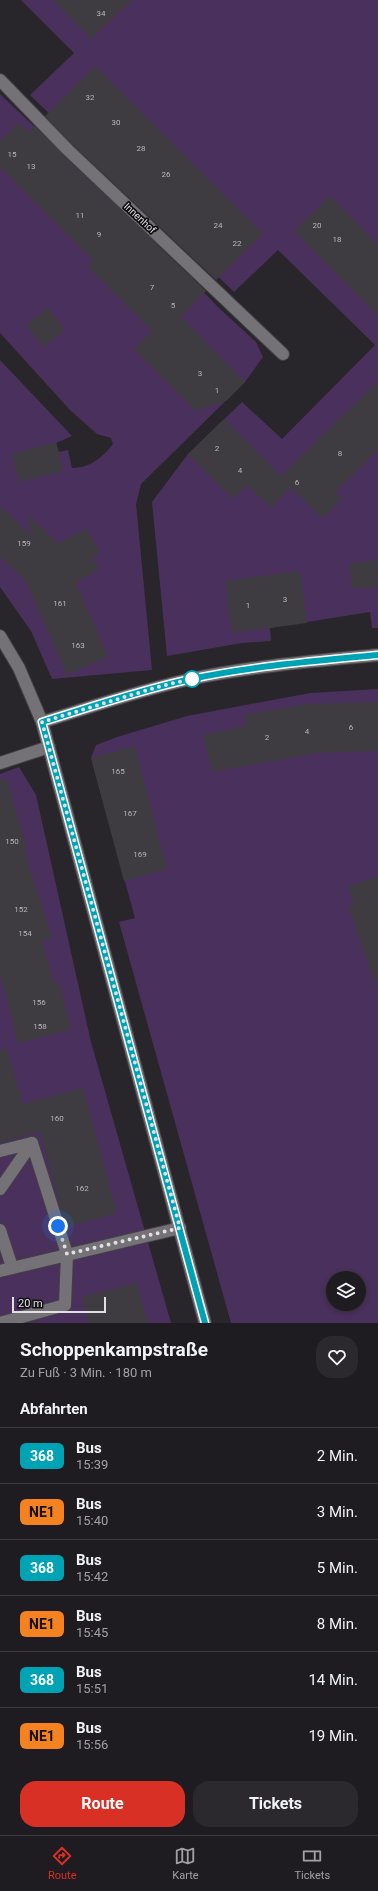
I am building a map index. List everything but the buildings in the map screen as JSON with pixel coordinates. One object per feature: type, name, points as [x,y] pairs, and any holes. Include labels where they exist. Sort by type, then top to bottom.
[{"type":"street","name":"Innenhof","points":[[0,80],[67,149],[283,354]]},
{"type":"street","points":[[0,636],[19,668],[42,722],[205,1323]]},
{"type":"street","points":[[42,722],[161,686],[192,679],[276,665],[378,655]]},
{"type":"street","points":[[0,763],[48,747]]},
{"type":"street","points":[[0,1151],[32,1143]]},
{"type":"street","points":[[0,1189],[32,1143]]},
{"type":"street","points":[[0,1323],[65,1304],[67,1254],[32,1143]]},
{"type":"street","points":[[0,1271],[180,1228]]},
{"type":"street","points":[[0,1230],[12,1267]]},
{"type":"shaded area","points":[[21,0],[378,0],[378,628],[372,628],[370,612],[270,628],[271,641],[242,643],[167,656],[152,502],[188,454],[242,402],[282,439],[375,345],[278,250],[234,292],[30,95],[74,53]]},
{"type":"shaded area","points":[[0,94],[133,220],[218,307],[256,342],[263,357],[245,382],[141,484],[136,504],[152,670],[52,679],[31,631],[0,587],[0,360],[72,436],[56,443],[59,452],[68,450],[72,468],[78,468],[90,464],[100,458],[113,444],[111,438],[97,434],[70,410],[0,333]]},
{"type":"shaded area","points":[[378,689],[378,1323],[231,1323],[119,922],[135,918],[91,758],[96,745],[117,737],[187,716],[310,693]]},
{"type":"shaded area","points":[[19,767],[36,795],[91,1042],[171,1323],[0,1323],[0,774]]},
{"type":"bus line","name":"368","points":[[205,1323],[42,722],[161,686],[192,679],[276,665],[378,655]]},
{"type":"route","points":[[58,1226],[67,1254],[180,1228],[93,914],[42,722],[161,686],[192,679]]}]
